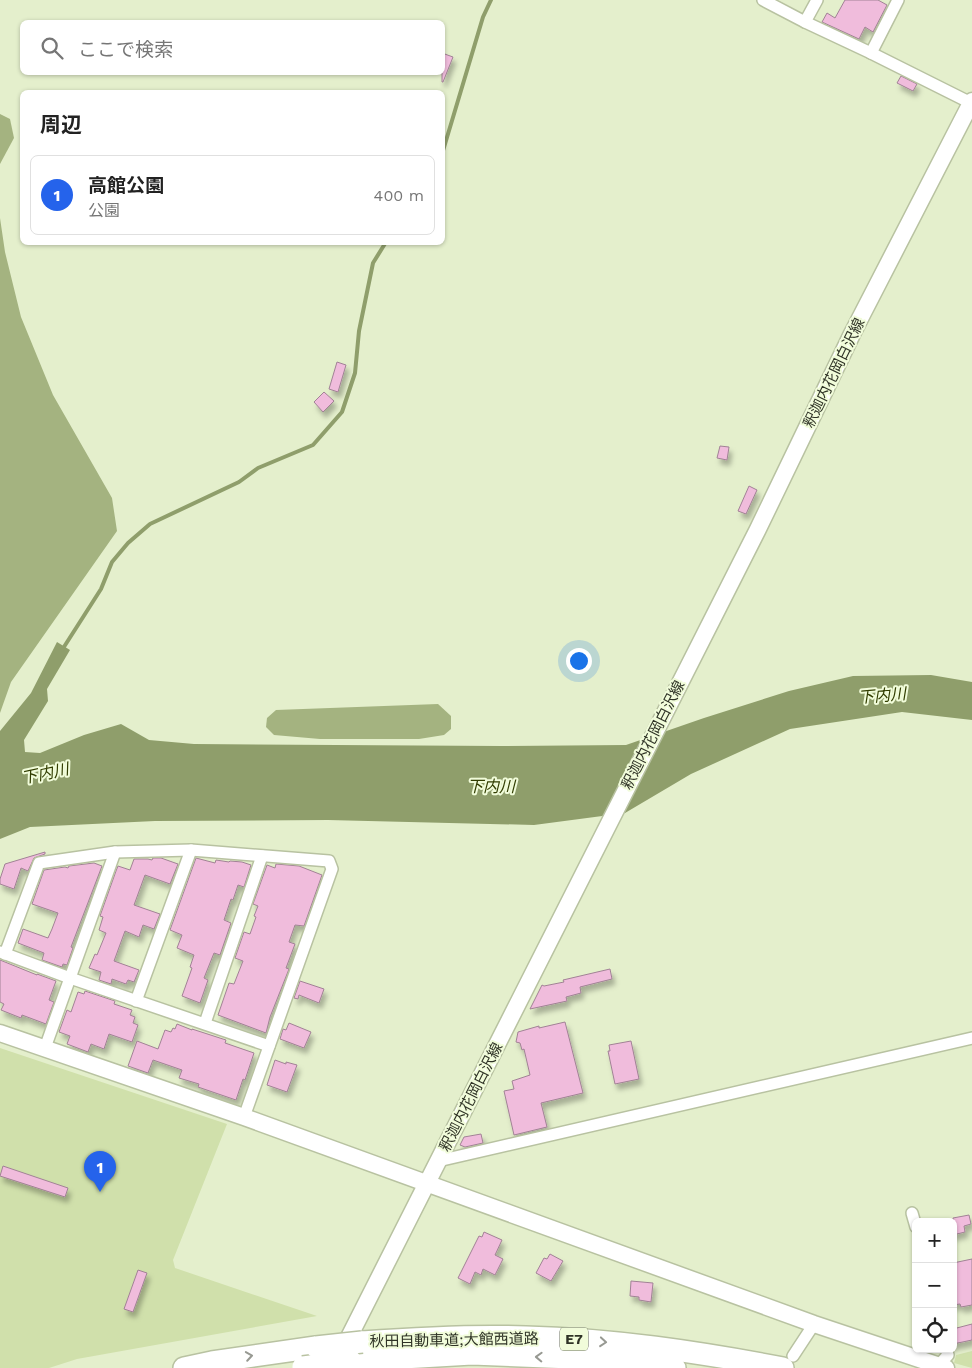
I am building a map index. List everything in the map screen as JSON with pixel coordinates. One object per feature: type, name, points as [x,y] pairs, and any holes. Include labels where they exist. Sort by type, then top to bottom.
[{"type":"highway","name":"秋田自動車道;大館西道路","points":[[184,1368],[212,1362],[316,1347],[362,1342],[470,1336],[581,1340],[788,1362]]},
{"type":"highway","name":"秋田自動車道;大館西道路","points":[[298,1367],[472,1354],[596,1359],[675,1368]]},
{"type":"main road","name":"釈迦内花岡白沢線","points":[[342,1365],[426,1184],[758,529],[852,334],[972,102]]},
{"type":"main road","points":[[0,1033],[244,1117],[814,1324],[942,1367]]},
{"type":"street","points":[[763,0],[972,102]]},
{"type":"street","points":[[805,22],[817,0]]},
{"type":"street","points":[[871,53],[898,0]]},
{"type":"street","points":[[136,1001],[191,850]]},
{"type":"street","points":[[244,1117],[332,869],[329,861],[191,850],[115,852],[39,863],[2,953],[269,1046]]},
{"type":"street","points":[[45,1048],[115,852]]},
{"type":"street","points":[[205,1023],[262,856]]},
{"type":"street","points":[[438,1161],[972,1038]]},
{"type":"street","points":[[912,1213],[913,1218]]},
{"type":"street","points":[[788,1362],[814,1324]]},
{"type":"street","points":[[942,1367],[947,1353]]},
{"type":"shaded area","points":[[0,114],[10,119],[14,138],[0,164]]},
{"type":"shaded area","points":[[0,218],[5,252],[21,317],[53,395],[112,498],[117,531],[11,682],[0,713]]},
{"type":"shaded area","points":[[438,704],[451,716],[451,729],[444,735],[419,739],[320,739],[274,735],[266,727],[267,718],[276,710]]},
{"type":"shaded area","points":[[0,1048],[227,1124],[173,1260],[175,1268],[317,1316],[77,1359],[49,1368],[0,1368]]},
{"type":"shaded area","points":[[972,1351],[972,1368],[954,1363],[956,1355]]},
{"type":"water","name":"下内川","points":[[57,642],[70,650],[47,689],[48,701],[24,740],[25,752],[40,753],[84,735],[121,724],[149,740],[194,744],[626,745],[789,691],[853,676],[931,675],[972,682],[972,720],[902,712],[790,729],[691,774],[625,813],[534,825],[328,820],[155,821],[30,827],[0,839],[0,731],[31,693]]},
{"type":"building","points":[[845,0],[878,0],[887,5],[873,32],[865,27],[859,39],[822,22],[827,13],[835,18]]},
{"type":"building","points":[[445,54],[453,57],[442,82],[442,75],[445,75]]},
{"type":"building","points":[[901,76],[917,84],[913,91],[897,83]]},
{"type":"building","points":[[337,362],[346,365],[338,392],[329,389]]},
{"type":"building","points":[[324,392],[334,401],[323,412],[314,402]]},
{"type":"building","points":[[720,446],[729,447],[727,460],[717,458]]},
{"type":"building","points":[[749,486],[757,490],[746,514],[738,511]]},
{"type":"building","points":[[45,852],[45,854],[34,858],[28,871],[21,868],[14,889],[0,884],[5,864]]},
{"type":"building","points":[[153,858],[161,858],[178,864],[170,884],[145,875],[134,905],[160,914],[154,929],[143,925],[139,937],[125,931],[114,961],[139,970],[134,982],[128,980],[126,984],[112,979],[111,984],[99,980],[101,972],[89,968],[95,954],[97,955],[106,933],[99,930],[103,917],[100,916],[118,866],[130,870],[134,859],[152,860]]},
{"type":"building","points":[[196,858],[215,863],[216,860],[242,862],[251,865],[244,887],[238,885],[233,900],[231,899],[224,920],[231,923],[220,955],[214,953],[204,978],[208,980],[200,1003],[182,996],[192,968],[190,967],[194,955],[177,948],[182,935],[170,930]]},
{"type":"building","points":[[94,863],[102,866],[71,947],[73,948],[67,965],[63,964],[62,967],[42,960],[44,953],[18,943],[23,929],[48,938],[58,913],[32,904],[44,870]]},
{"type":"building","points":[[276,864],[299,866],[322,875],[304,926],[295,925],[289,942],[295,944],[286,968],[289,969],[270,1017],[266,1033],[218,1015],[229,983],[234,984],[243,961],[235,958],[244,932],[250,934],[256,917],[254,916],[258,906],[253,904],[267,865],[275,868]]},
{"type":"building","points":[[0,960],[56,981],[49,1000],[54,1002],[46,1024],[22,1015],[21,1018],[1,1010],[4,1004],[0,1002]]},
{"type":"building","points":[[610,969],[612,979],[580,987],[581,993],[566,997],[567,1001],[530,1009],[542,985],[564,982],[563,980]]},
{"type":"building","points":[[300,981],[324,989],[319,1003],[299,995],[298,999],[294,998]]},
{"type":"building","points":[[85,991],[115,1001],[114,1004],[132,1010],[130,1015],[135,1017],[133,1023],[138,1025],[132,1042],[109,1034],[104,1049],[91,1044],[88,1052],[67,1044],[70,1036],[59,1032],[67,1010],[71,1012],[78,992],[84,994]]},
{"type":"building","points":[[565,1022],[583,1093],[541,1103],[547,1127],[514,1135],[504,1091],[514,1089],[512,1081],[530,1075],[524,1049],[522,1050],[520,1043],[516,1042],[518,1032]]},
{"type":"building","points":[[289,1023],[311,1032],[304,1048],[280,1039],[283,1029],[286,1030]]},
{"type":"building","points":[[177,1024],[226,1040],[225,1043],[254,1053],[236,1100],[198,1087],[199,1084],[179,1078],[182,1070],[153,1060],[148,1073],[128,1066],[137,1041],[158,1049],[165,1030],[171,1032]]},
{"type":"building","points":[[631,1041],[639,1079],[615,1084],[608,1051],[610,1051],[609,1045]]},
{"type":"building","points":[[275,1060],[297,1065],[287,1092],[267,1085]]},
{"type":"building","points":[[481,1134],[483,1143],[465,1147],[460,1145],[464,1137]]},
{"type":"building","points":[[3,1166],[68,1188],[65,1197],[0,1176]]},
{"type":"building","points":[[969,1215],[971,1224],[964,1226],[965,1232],[957,1234],[957,1218],[953,1218]]},
{"type":"building","points":[[484,1232],[502,1240],[495,1255],[503,1259],[495,1275],[483,1269],[481,1275],[475,1272],[470,1284],[458,1278],[479,1236],[482,1237]]},
{"type":"building","points":[[550,1254],[563,1261],[551,1281],[536,1273],[544,1258],[547,1259]]},
{"type":"building","points":[[972,1259],[972,1305],[961,1307],[960,1304],[957,1304],[957,1262]]},
{"type":"building","points":[[138,1270],[147,1273],[133,1312],[124,1309]]},
{"type":"building","points":[[631,1281],[653,1283],[651,1302],[639,1300],[639,1297],[630,1296]]},
{"type":"building","points":[[972,1324],[972,1340],[957,1343],[957,1328]]},
{"type":"waterway","points":[[445,144],[483,17],[491,0]]},
{"type":"waterway","points":[[62,650],[101,589],[112,562],[128,543],[150,524],[239,482],[258,468],[313,445],[342,412],[355,373],[359,331],[373,263],[384,245]]},
{"type":"place","name":"高館公園","points":[[100,1192]]}]
